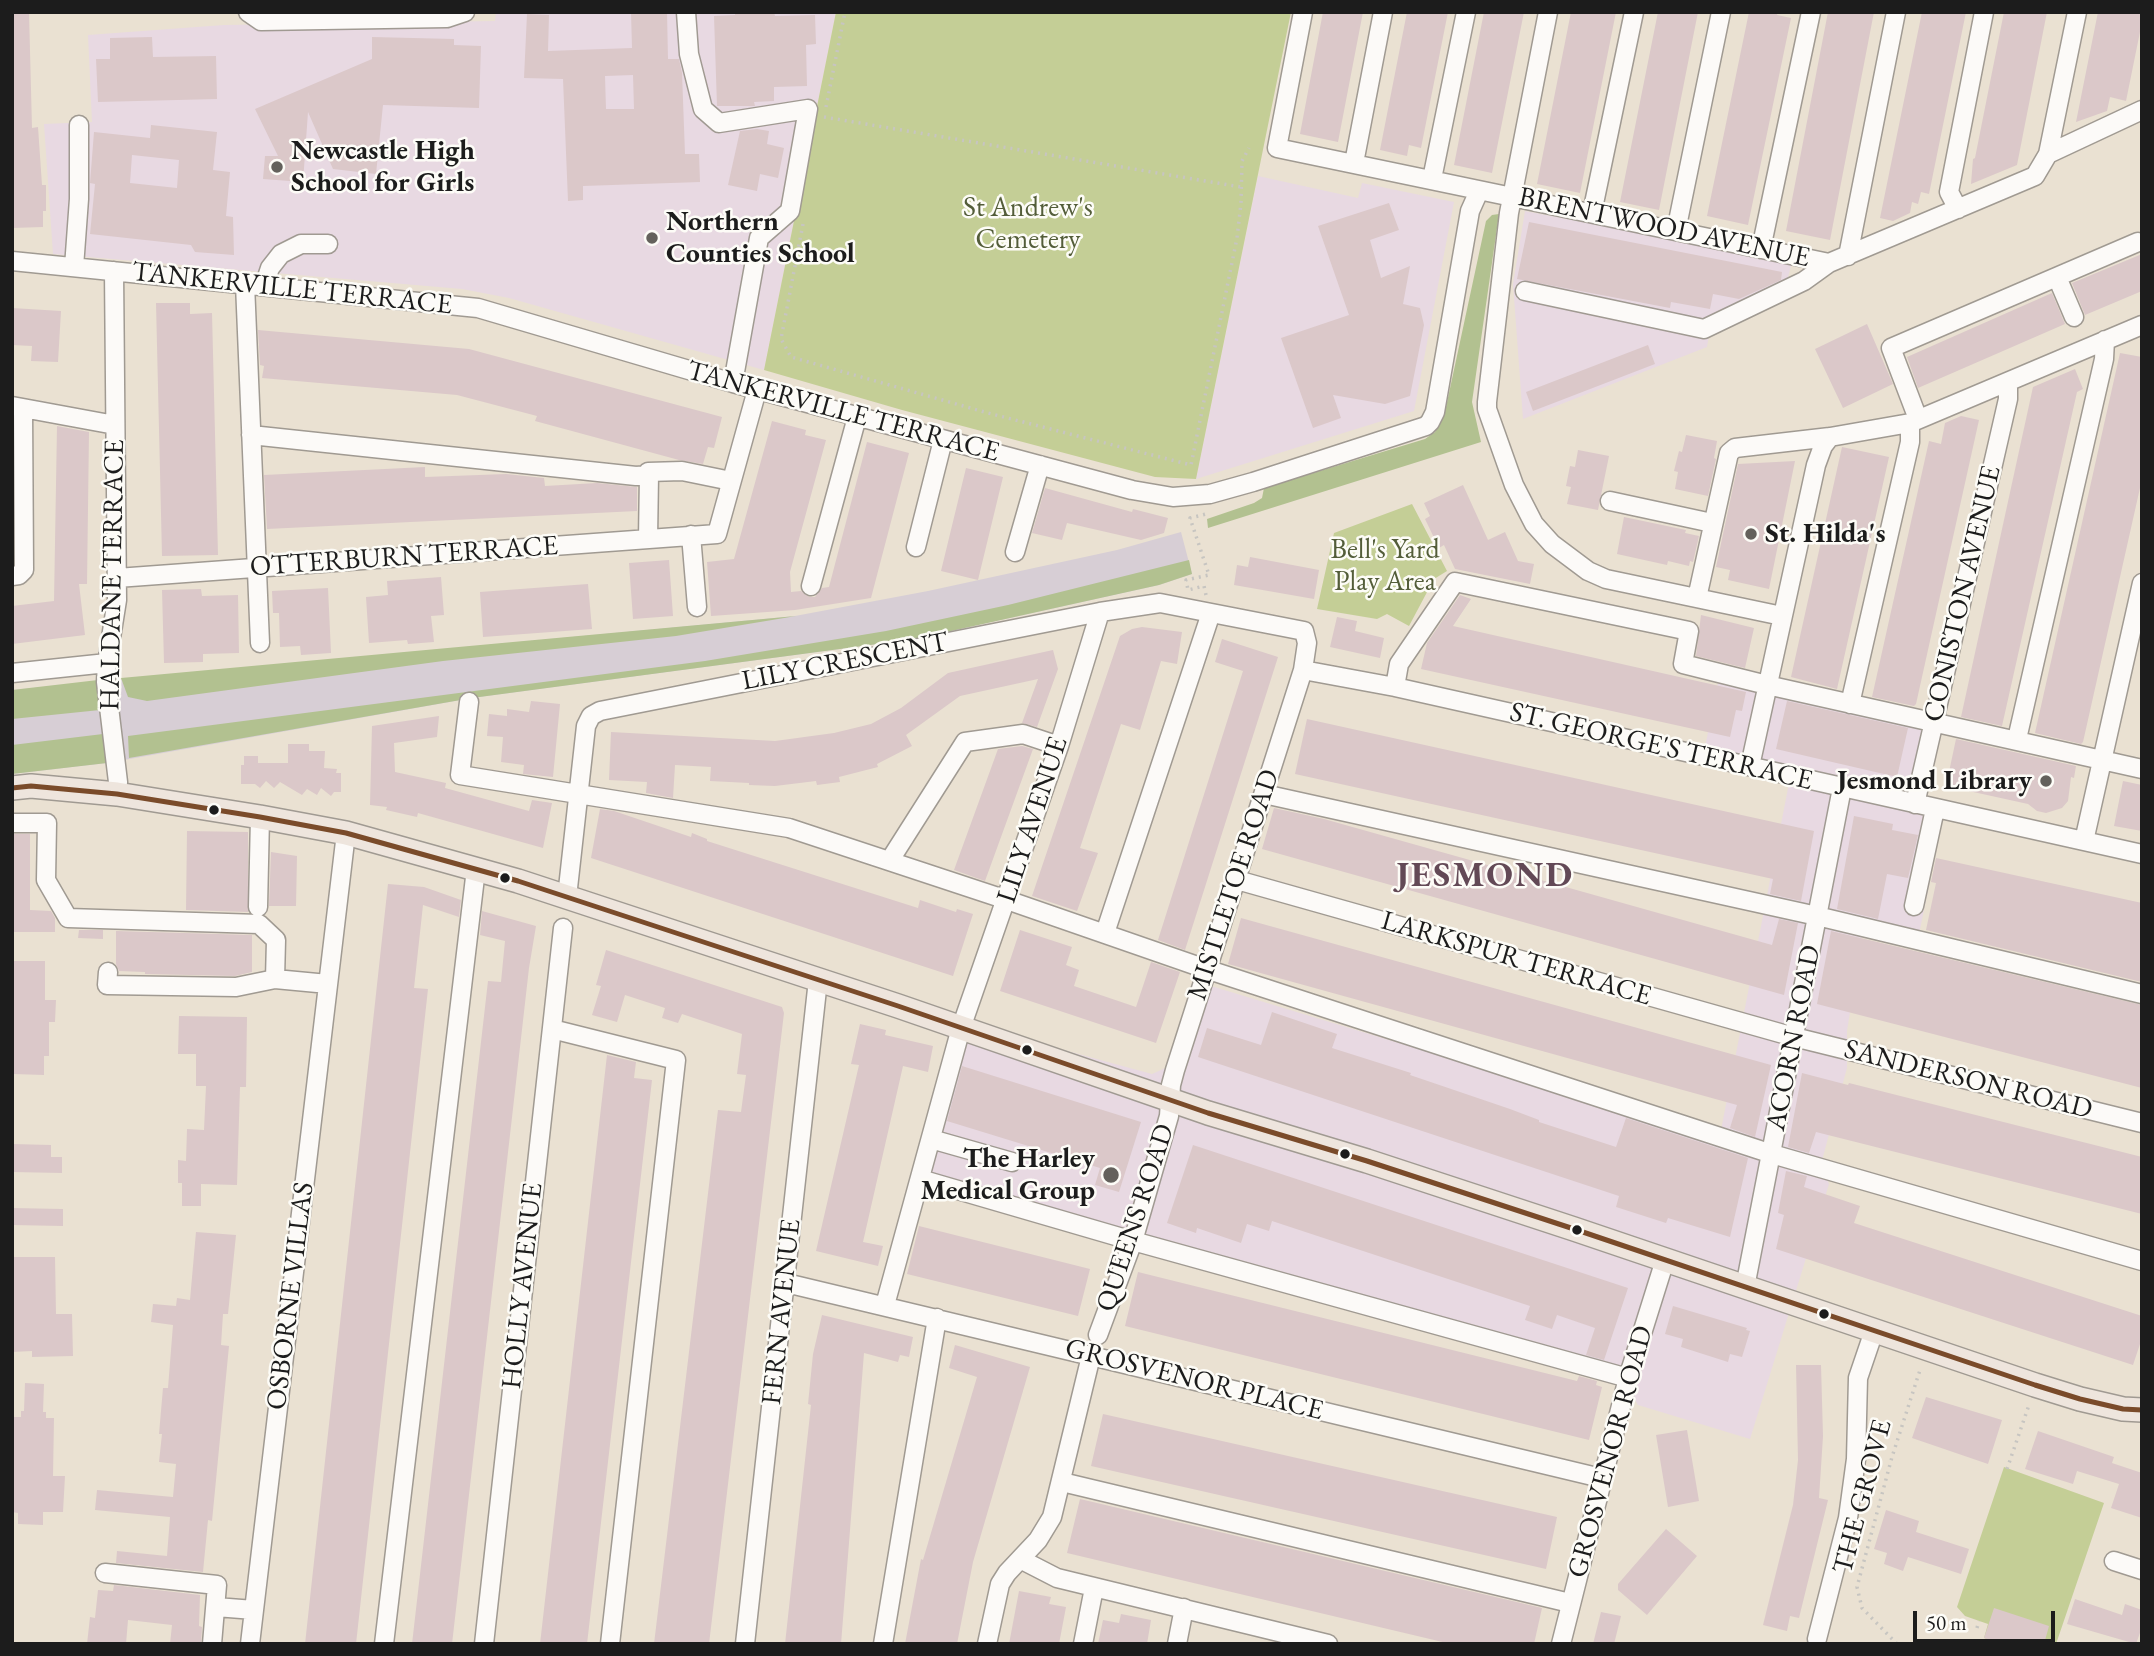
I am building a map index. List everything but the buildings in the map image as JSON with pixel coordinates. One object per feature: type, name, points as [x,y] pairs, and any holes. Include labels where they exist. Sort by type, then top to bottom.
[{"type":"main road","points":[[12,788],[32,786],[117,794],[260,817],[346,834],[476,869],[818,980],[1170,1100],[1367,1161],[2035,1385],[2080,1399],[2123,1409],[2142,1410]]},
{"type":"street","points":[[248,12],[261,21],[447,18],[466,12]]},
{"type":"street","points":[[686,12],[689,54],[703,109],[719,122],[808,109],[790,211],[760,239],[733,383]]},
{"type":"street","name":"BRENTWOOD AVENUE","points":[[1303,12],[1277,148],[1479,191],[1511,195],[1829,264],[2035,176],[2048,154],[2142,110]]},
{"type":"street","points":[[1354,163],[1384,12]]},
{"type":"street","points":[[1432,179],[1466,12]]},
{"type":"street","points":[[1548,12],[1511,195],[1487,409],[1514,485],[1534,524],[1552,544],[1588,571],[1606,579],[1782,616]]},
{"type":"street","points":[[1592,213],[1634,12]]},
{"type":"street","points":[[1676,231],[1721,12]]},
{"type":"street","points":[[1761,249],[1811,12]]},
{"type":"street","points":[[1848,257],[1896,12]]},
{"type":"street","points":[[1958,209],[1949,192],[1984,12]]},
{"type":"street","points":[[2048,154],[2077,12]]},
{"type":"street","points":[[74,267],[79,199],[79,125]]},
{"type":"street","name":"TANKERVILLE TERRACE","points":[[12,261],[478,308],[757,390],[1143,493],[1173,497],[1194,496],[1253,482],[1426,426],[1430,422],[1435,412],[1467,224],[1479,191]]},
{"type":"street","points":[[1850,704],[1914,421],[1891,348],[2138,242]]},
{"type":"street","points":[[264,286],[270,268],[281,254],[301,244],[328,244]]},
{"type":"street","points":[[1525,291],[1704,329],[1804,281],[1829,264]]},
{"type":"street","name":"HALDANE TERRACE","points":[[114,271],[117,600],[106,682],[117,794]]},
{"type":"street","points":[[2057,277],[2074,317]]},
{"type":"street","points":[[245,284],[260,643]]},
{"type":"street","points":[[1696,598],[1729,453],[1735,447],[1830,437],[1914,421],[2142,325]]},
{"type":"street","points":[[2017,740],[2101,372],[2105,340]]},
{"type":"street","name":"CONISTON AVENUE","points":[[1915,804],[2008,399],[2008,383]]},
{"type":"street","points":[[648,539],[648,472],[682,471],[731,481],[757,390]]},
{"type":"street","points":[[12,576],[19,575],[24,570],[18,407],[115,425]]},
{"type":"street","points":[[811,586],[857,416]]},
{"type":"street","points":[[251,435],[636,476],[649,475]]},
{"type":"street","points":[[1750,766],[1816,465],[1823,446],[1830,437]]},
{"type":"street","points":[[916,547],[943,440]]},
{"type":"street","points":[[1015,552],[1040,465]]},
{"type":"street","name":"OTTERBURN TERRACE","points":[[117,578],[717,534],[731,481]]},
{"type":"street","points":[[1610,501],[1712,523]]},
{"type":"street","points":[[691,535],[696,607]]},
{"type":"street","points":[[1395,687],[1399,664],[1455,582],[1689,631],[1683,664],[2142,769]]},
{"type":"street","points":[[2084,841],[2142,583]]},
{"type":"street","name":"LILY CRESCENT","points":[[578,796],[586,726],[591,716],[600,711],[1100,612],[1160,603],[1211,613]]},
{"type":"street","name":"LILY AVENUE","points":[[885,1305],[961,1028],[1059,746],[1100,612]]},
{"type":"street","points":[[1105,933],[1211,613]]},
{"type":"street","name":"MISTLETOE ROAD","points":[[1170,1100],[1171,1085],[1206,969],[1303,670],[1307,643],[1304,631],[1211,613]]},
{"type":"street","points":[[12,673],[107,663]]},
{"type":"street","name":"ST. GEORGE'S TERRACE","points":[[1303,670],[1395,687],[2142,854]]},
{"type":"street","points":[[469,702],[460,775],[789,828],[1206,969],[1772,1154],[2142,1261]]},
{"type":"street","points":[[890,860],[965,742],[1023,734],[1059,746]]},
{"type":"street","name":"ACORN ROAD","points":[[1745,1287],[1842,788]]},
{"type":"street","points":[[1264,794],[1817,916],[2142,994]]},
{"type":"street","points":[[567,897],[578,796]]},
{"type":"street","points":[[1914,906],[1935,809]]},
{"type":"street","points":[[258,907],[260,817]]},
{"type":"street","points":[[12,823],[47,823],[46,880],[68,918],[259,924],[276,940],[275,979]]},
{"type":"street","name":"OSBORNE VILLAS","points":[[250,1644],[346,834]]},
{"type":"street","points":[[384,1644],[476,869]]},
{"type":"street","name":"LARKSPUR TERRACE","points":[[1237,880],[1794,1038]]},
{"type":"street","name":"HOLLY AVENUE","points":[[484,1644],[563,928]]},
{"type":"street","points":[[108,972],[107,985],[236,987],[275,979],[328,984]]},
{"type":"street","name":"FERN AVENUE","points":[[745,1644],[818,980]]},
{"type":"street","points":[[552,1029],[676,1060],[610,1644]]},
{"type":"street","name":"SANDERSON ROAD","points":[[1794,1038],[2142,1123]]},
{"type":"street","name":"QUEENS ROAD","points":[[1098,1335],[1133,1241],[1169,1116],[1170,1100]]},
{"type":"street","points":[[931,1139],[1012,1162]]},
{"type":"street","points":[[920,1179],[1133,1241],[1629,1378]]},
{"type":"street","name":"GROSVENOR ROAD","points":[[1561,1644],[1601,1479],[1665,1260]]},
{"type":"street","name":"GROSVENOR PLACE","points":[[786,1283],[1601,1479]]},
{"type":"street","points":[[883,1644],[937,1318]]},
{"type":"street","points":[[1816,1639],[1848,1518],[1856,1459],[1858,1378],[1874,1331]]},
{"type":"street","points":[[987,1644],[1000,1584],[1046,1530],[1052,1517],[1091,1356]]},
{"type":"street","points":[[1062,1482],[1570,1603]]},
{"type":"street","points":[[1020,1559],[1057,1578],[1184,1608],[1272,1637],[1328,1644]]},
{"type":"street","points":[[2114,1561],[2142,1570]]},
{"type":"street","points":[[105,1573],[217,1585],[212,1644]]},
{"type":"street","points":[[1083,1644],[1094,1588]]},
{"type":"street","points":[[216,1607],[254,1611]]},
{"type":"street","points":[[1177,1644],[1184,1608]]},
{"type":"path","points":[[824,117],[1241,187]]},
{"type":"path","points":[[781,339],[791,357],[988,413],[1191,465],[1237,238],[1242,161],[1249,148]]},
{"type":"path","points":[[1190,518],[1209,575],[1186,580],[1188,590],[1204,586],[1206,593]]},
{"type":"path","name":"THE GROVE","points":[[1896,1644],[1862,1608],[1857,1587],[1892,1457],[1927,1349]]},
{"type":"path","points":[[2007,1469],[2035,1385]]},
{"type":"path","points":[[1977,1629],[1979,1621]]},
{"type":"shaded area","points":[[496,12],[836,12],[764,370],[509,298],[462,289],[53,254],[44,124],[92,122],[88,35],[224,25],[495,21]]},
{"type":"shaded area","points":[[1258,176],[1358,198],[1362,183],[1454,202],[1414,411],[1196,479]]},
{"type":"shaded area","points":[[1525,211],[1792,262],[1786,285],[1712,318],[1707,347],[1523,419],[1513,284]]},
{"type":"shaded area","points":[[1181,532],[1192,574],[1159,585],[915,639],[472,698],[107,763],[12,774],[12,690],[795,616],[928,591],[1117,550]]},
{"type":"shaded area","points":[[1719,678],[1923,724],[1906,807],[1943,817],[1919,934],[1864,923],[1847,1031],[1847,1068],[1821,1164],[1829,1184],[1750,1439],[1638,1405],[1618,1371],[930,1175],[968,1024],[1152,1074],[1188,1058],[1211,986],[1719,1140],[1792,768],[1705,747]]},
{"type":"green space","name":"St Andrew's Cemetery","points":[[836,12],[1291,12],[1196,479],[1155,477],[902,410],[764,370]]},
{"type":"green space","points":[[1499,214],[1472,402],[1481,442],[1208,528],[1207,519],[1254,503],[1262,498],[1264,488],[1425,439],[1435,432],[1446,407],[1486,221],[1492,215]]},
{"type":"green space","name":"Bell's Yard Play Area","points":[[1412,504],[1447,571],[1434,579],[1409,626],[1387,614],[1377,619],[1317,609],[1334,533]]},
{"type":"green space","points":[[1189,560],[1192,574],[1159,585],[915,639],[472,698],[129,758],[128,736],[705,661],[886,631],[1008,605]]},
{"type":"green space","points":[[796,616],[676,636],[443,661],[147,701],[128,697],[121,678]]},
{"type":"green space","points":[[98,680],[100,710],[12,719],[12,690]]},
{"type":"green space","points":[[103,734],[107,763],[12,774],[12,745]]},
{"type":"green space","points":[[2004,1467],[2104,1503],[2056,1644],[2002,1644],[1984,1638],[1988,1624],[1965,1616],[1957,1607]]},
{"type":"transit line","points":[[12,788],[31,786],[117,794],[260,817],[346,833],[518,881],[898,1006],[1208,1113],[1367,1161],[1574,1229],[2035,1385],[2080,1399],[2123,1409],[2142,1410]]},
{"type":"place","name":"Newcastle High School for Girls","points":[[277,167]]},
{"type":"place","name":"Northern Counties School","points":[[652,238]]},
{"type":"place","name":"St. Hilda's","points":[[1751,534]]},
{"type":"place","name":"Jesmond Library","points":[[2046,781]]},
{"type":"place","name":"The Harley Medical Group","points":[[1111,1175]]},
{"type":"district","name":"JESMOND","points":[[1485,876]]}]
